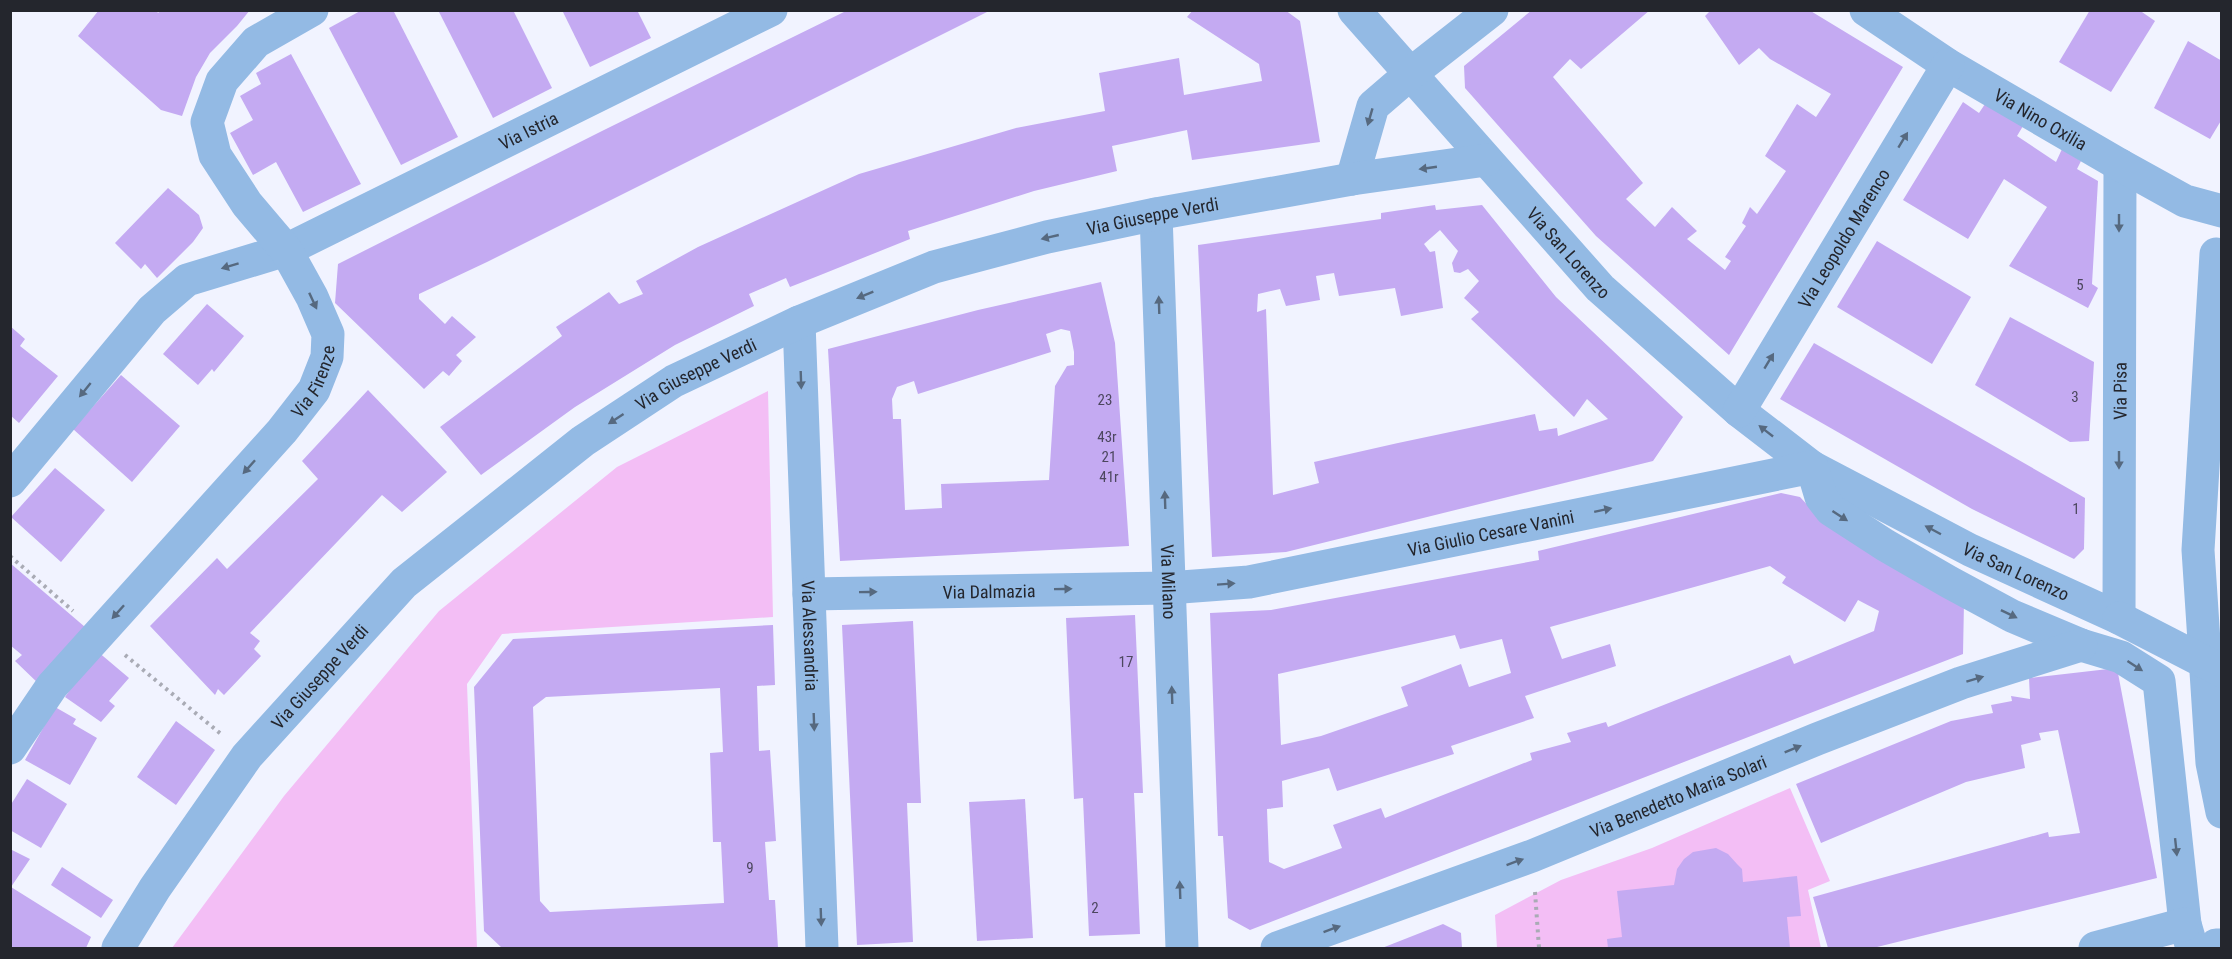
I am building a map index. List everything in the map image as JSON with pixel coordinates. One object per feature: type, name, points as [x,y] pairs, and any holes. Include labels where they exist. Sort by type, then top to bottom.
[{"type":"street","name":"Via Firenze","points":[[10,748],[52,686],[282,431],[314,390],[327,357],[328,334],[312,297],[286,250],[247,204],[215,155],[207,122],[222,81],[256,42],[312,10]]},
{"type":"street","name":"Via Istria","points":[[286,250],[771,10]]},
{"type":"street","name":"Via San Lorenzo","points":[[1354,10],[1599,288],[1739,411],[1812,467],[1970,550],[2119,618],[2222,670]]},
{"type":"street","points":[[1352,179],[1373,106],[1492,10]]},
{"type":"street","name":"Via Nino Oxilia","points":[[1866,10],[1948,65],[2120,165],[2185,201],[2222,211]]},
{"type":"street","name":"Via Leopoldo Marenco","points":[[1739,411],[1948,65]]},
{"type":"street","name":"Via Giuseppe Verdi","points":[[118,948],[155,888],[247,756],[404,583],[583,441],[674,381],[799,322],[934,267],[1047,237],[1156,214],[1352,179],[1486,160]]},
{"type":"street","name":"Via Pisa","points":[[2119,618],[2120,165]]},
{"type":"street","name":"Via Milano","points":[[1156,214],[1182,948]]},
{"type":"street","points":[[10,481],[152,310],[187,280],[286,250]]},
{"type":"street","points":[[2216,254],[2198,549],[2212,763],[2222,812]]},
{"type":"street","name":"Via Alessandria","points":[[799,322],[822,948]]},
{"type":"street","points":[[1812,467],[1821,497],[1831,510],[1885,545],[2012,616],[2081,645],[2121,657],[2158,681],[2188,936],[2095,948]]},
{"type":"street","name":"Via Giulio Cesare Vanini","points":[[1168,588],[1249,582],[1812,467]]},
{"type":"street","name":"Via Dalmazia","points":[[809,594],[1168,588]]},
{"type":"street","name":"Via Benedetto Maria Solari","points":[[1277,948],[1532,856],[1816,739],[1950,688],[2081,645]]},
{"type":"street","points":[[2215,948],[2216,945],[2222,945]]},
{"type":"path","points":[[1532,856],[1539,948]]},
{"type":"shaded area","points":[[768,391],[773,617],[502,634],[467,684],[477,948],[172,948],[284,796],[439,611],[617,467]]},
{"type":"shaded area","points":[[1790,788],[1830,881],[1808,890],[1821,948],[1497,948],[1495,915],[1561,880],[1652,848]]},
{"type":"building","points":[[99,10],[156,10],[158,13],[161,10],[250,10],[210,53],[196,77],[182,116],[161,110],[78,36]]},
{"type":"building","points":[[362,10],[393,10],[458,137],[401,165],[329,28]]},
{"type":"building","points":[[438,10],[513,10],[552,88],[493,118]]},
{"type":"building","points":[[562,10],[637,10],[651,38],[590,67]]},
{"type":"building","points":[[848,10],[991,10],[419,294],[419,299],[445,324],[452,316],[476,337],[456,355],[462,361],[449,376],[443,371],[424,389],[335,303],[338,264]]},
{"type":"building","points":[[1193,10],[1285,10],[1300,21],[1320,142],[1192,160],[1187,130],[1112,146],[1117,171],[1034,191],[908,231],[910,239],[818,276],[790,287],[786,278],[749,294],[754,306],[675,345],[575,407],[481,475],[440,427],[562,336],[556,327],[609,292],[619,304],[643,294],[636,281],[698,247],[859,174],[1016,128],[1105,111],[1099,73],[1179,58],[1184,95],[1262,81],[1259,64],[1187,17]]},
{"type":"building","points":[[1532,10],[1650,10],[1581,69],[1570,59],[1553,77],[1643,183],[1626,199],[1655,227],[1672,207],[1697,231],[1687,239],[1725,270],[1731,261],[1725,257],[1746,226],[1742,223],[1750,207],[1757,214],[1786,171],[1765,156],[1797,104],[1816,117],[1831,94],[1770,59],[1759,48],[1739,65],[1705,16],[1711,10],[1809,10],[1903,67],[1729,355],[1596,236],[1465,88],[1464,66]]},
{"type":"building","points":[[2090,10],[2139,10],[2155,21],[2111,92],[2059,62]]},
{"type":"building","points":[[2188,41],[2222,61],[2222,119],[2210,139],[2154,108]]},
{"type":"building","points":[[291,54],[361,184],[303,212],[276,162],[253,175],[230,133],[253,120],[240,96],[261,84],[256,73]]},
{"type":"building","points":[[1963,102],[1979,113],[1985,104],[2023,126],[2017,136],[2056,162],[2062,149],[2081,161],[2077,169],[2098,181],[2092,284],[2098,288],[2088,308],[2009,266],[2047,207],[2004,179],[1968,239],[1903,200]]},
{"type":"building","points":[[168,188],[199,215],[203,228],[193,242],[157,278],[145,264],[141,269],[115,243]]},
{"type":"building","points":[[1435,205],[1436,210],[1482,205],[1556,297],[1683,417],[1653,461],[1286,552],[1212,557],[1198,245],[1381,219],[1381,213]],"holes":[[[1440,230],[1458,251],[1452,263],[1454,272],[1460,273],[1468,269],[1479,281],[1464,298],[1479,312],[1471,319],[1574,417],[1587,399],[1608,419],[1558,436],[1557,428],[1539,431],[1535,414],[1314,462],[1319,483],[1273,495],[1266,309],[1257,312],[1258,294],[1280,289],[1286,306],[1320,300],[1316,276],[1334,273],[1339,296],[1395,288],[1401,316],[1443,308],[1435,251],[1430,252],[1424,244]]]},
{"type":"building","points":[[1877,241],[1971,297],[1932,364],[1837,307]]},
{"type":"building","points":[[1101,282],[1115,343],[1129,546],[840,561],[828,349],[978,310]],"holes":[[[1061,329],[1070,331],[1074,365],[1067,366],[1055,386],[1049,480],[941,484],[942,508],[905,510],[901,419],[893,419],[892,399],[897,387],[914,381],[918,394],[1051,352],[1046,334]]]},
{"type":"building","points":[[207,304],[244,336],[214,372],[212,369],[198,385],[163,354]]},
{"type":"building","points":[[2010,317],[2094,362],[2089,441],[2070,442],[1975,385]]},
{"type":"building","points":[[10,326],[25,339],[20,346],[58,376],[19,423],[10,415]]},
{"type":"building","points":[[1814,343],[2085,498],[2084,549],[2074,559],[1972,509],[1780,399]]},
{"type":"building","points":[[121,375],[180,426],[132,482],[73,429]]},
{"type":"building","points":[[368,390],[447,472],[402,512],[382,495],[250,633],[260,641],[254,649],[261,656],[224,695],[218,689],[215,695],[150,626],[217,558],[227,569],[318,479],[302,461]]},
{"type":"building","points":[[55,468],[105,510],[61,562],[11,517]]},
{"type":"building","points":[[1781,493],[1800,497],[1825,524],[1964,602],[1963,654],[1250,930],[1228,918],[1223,836],[1218,836],[1210,613],[1271,610],[1539,560],[1538,551]],"holes":[[[1770,566],[1786,577],[1782,583],[1845,622],[1858,600],[1879,611],[1874,631],[1794,664],[1790,655],[1608,727],[1606,722],[1567,733],[1571,742],[1530,753],[1532,760],[1385,818],[1381,808],[1333,825],[1342,848],[1284,869],[1269,862],[1267,809],[1283,807],[1282,781],[1329,768],[1337,791],[1454,754],[1451,746],[1534,718],[1525,696],[1616,666],[1610,644],[1562,659],[1550,627]],[[1455,635],[1460,649],[1502,639],[1511,673],[1469,687],[1461,664],[1401,687],[1408,706],[1321,736],[1281,745],[1278,674]]]},
{"type":"building","points":[[10,563],[85,627],[40,685],[15,661],[22,655],[10,645]]},
{"type":"building","points":[[1135,615],[1143,793],[1134,793],[1140,934],[1089,936],[1083,798],[1074,799],[1066,618]]},
{"type":"building","points":[[913,621],[921,803],[907,803],[913,942],[857,945],[842,625]]},
{"type":"building","points":[[773,625],[775,685],[757,686],[759,751],[770,750],[776,841],[765,842],[769,900],[775,900],[778,948],[502,948],[484,931],[474,687],[513,639]],"holes":[[[720,688],[723,752],[710,753],[713,842],[721,842],[724,903],[550,912],[540,901],[533,707],[546,697]]]},
{"type":"building","points":[[97,651],[129,678],[109,701],[115,706],[101,722],[65,697]]},
{"type":"building","points":[[2117,668],[2157,878],[1873,948],[1828,948],[1813,897],[2048,832],[2049,837],[2080,833],[2058,730],[2039,733],[2041,740],[2021,745],[2025,768],[1966,782],[1821,843],[1796,784],[1951,721],[1993,713],[1991,705],[2012,701],[2011,696],[2030,699],[2029,678]]},
{"type":"building","points":[[55,707],[76,719],[73,724],[97,738],[70,785],[25,760]]},
{"type":"building","points":[[176,721],[215,750],[176,805],[137,777]]},
{"type":"building","points":[[27,779],[67,804],[41,848],[10,830],[10,806]]},
{"type":"building","points":[[1025,799],[1033,938],[977,941],[969,802]]},
{"type":"building","points":[[1716,848],[1728,854],[1742,869],[1743,882],[1797,876],[1801,916],[1787,917],[1790,948],[1608,948],[1607,939],[1622,937],[1617,891],[1674,885],[1677,869],[1684,859],[1693,852]]},
{"type":"building","points":[[10,849],[30,859],[11,887],[91,937],[86,948],[15,948],[10,946]]},
{"type":"building","points":[[62,867],[113,900],[101,918],[51,885]]},
{"type":"building","points":[[1443,924],[1461,933],[1462,948],[1382,948]]}]
